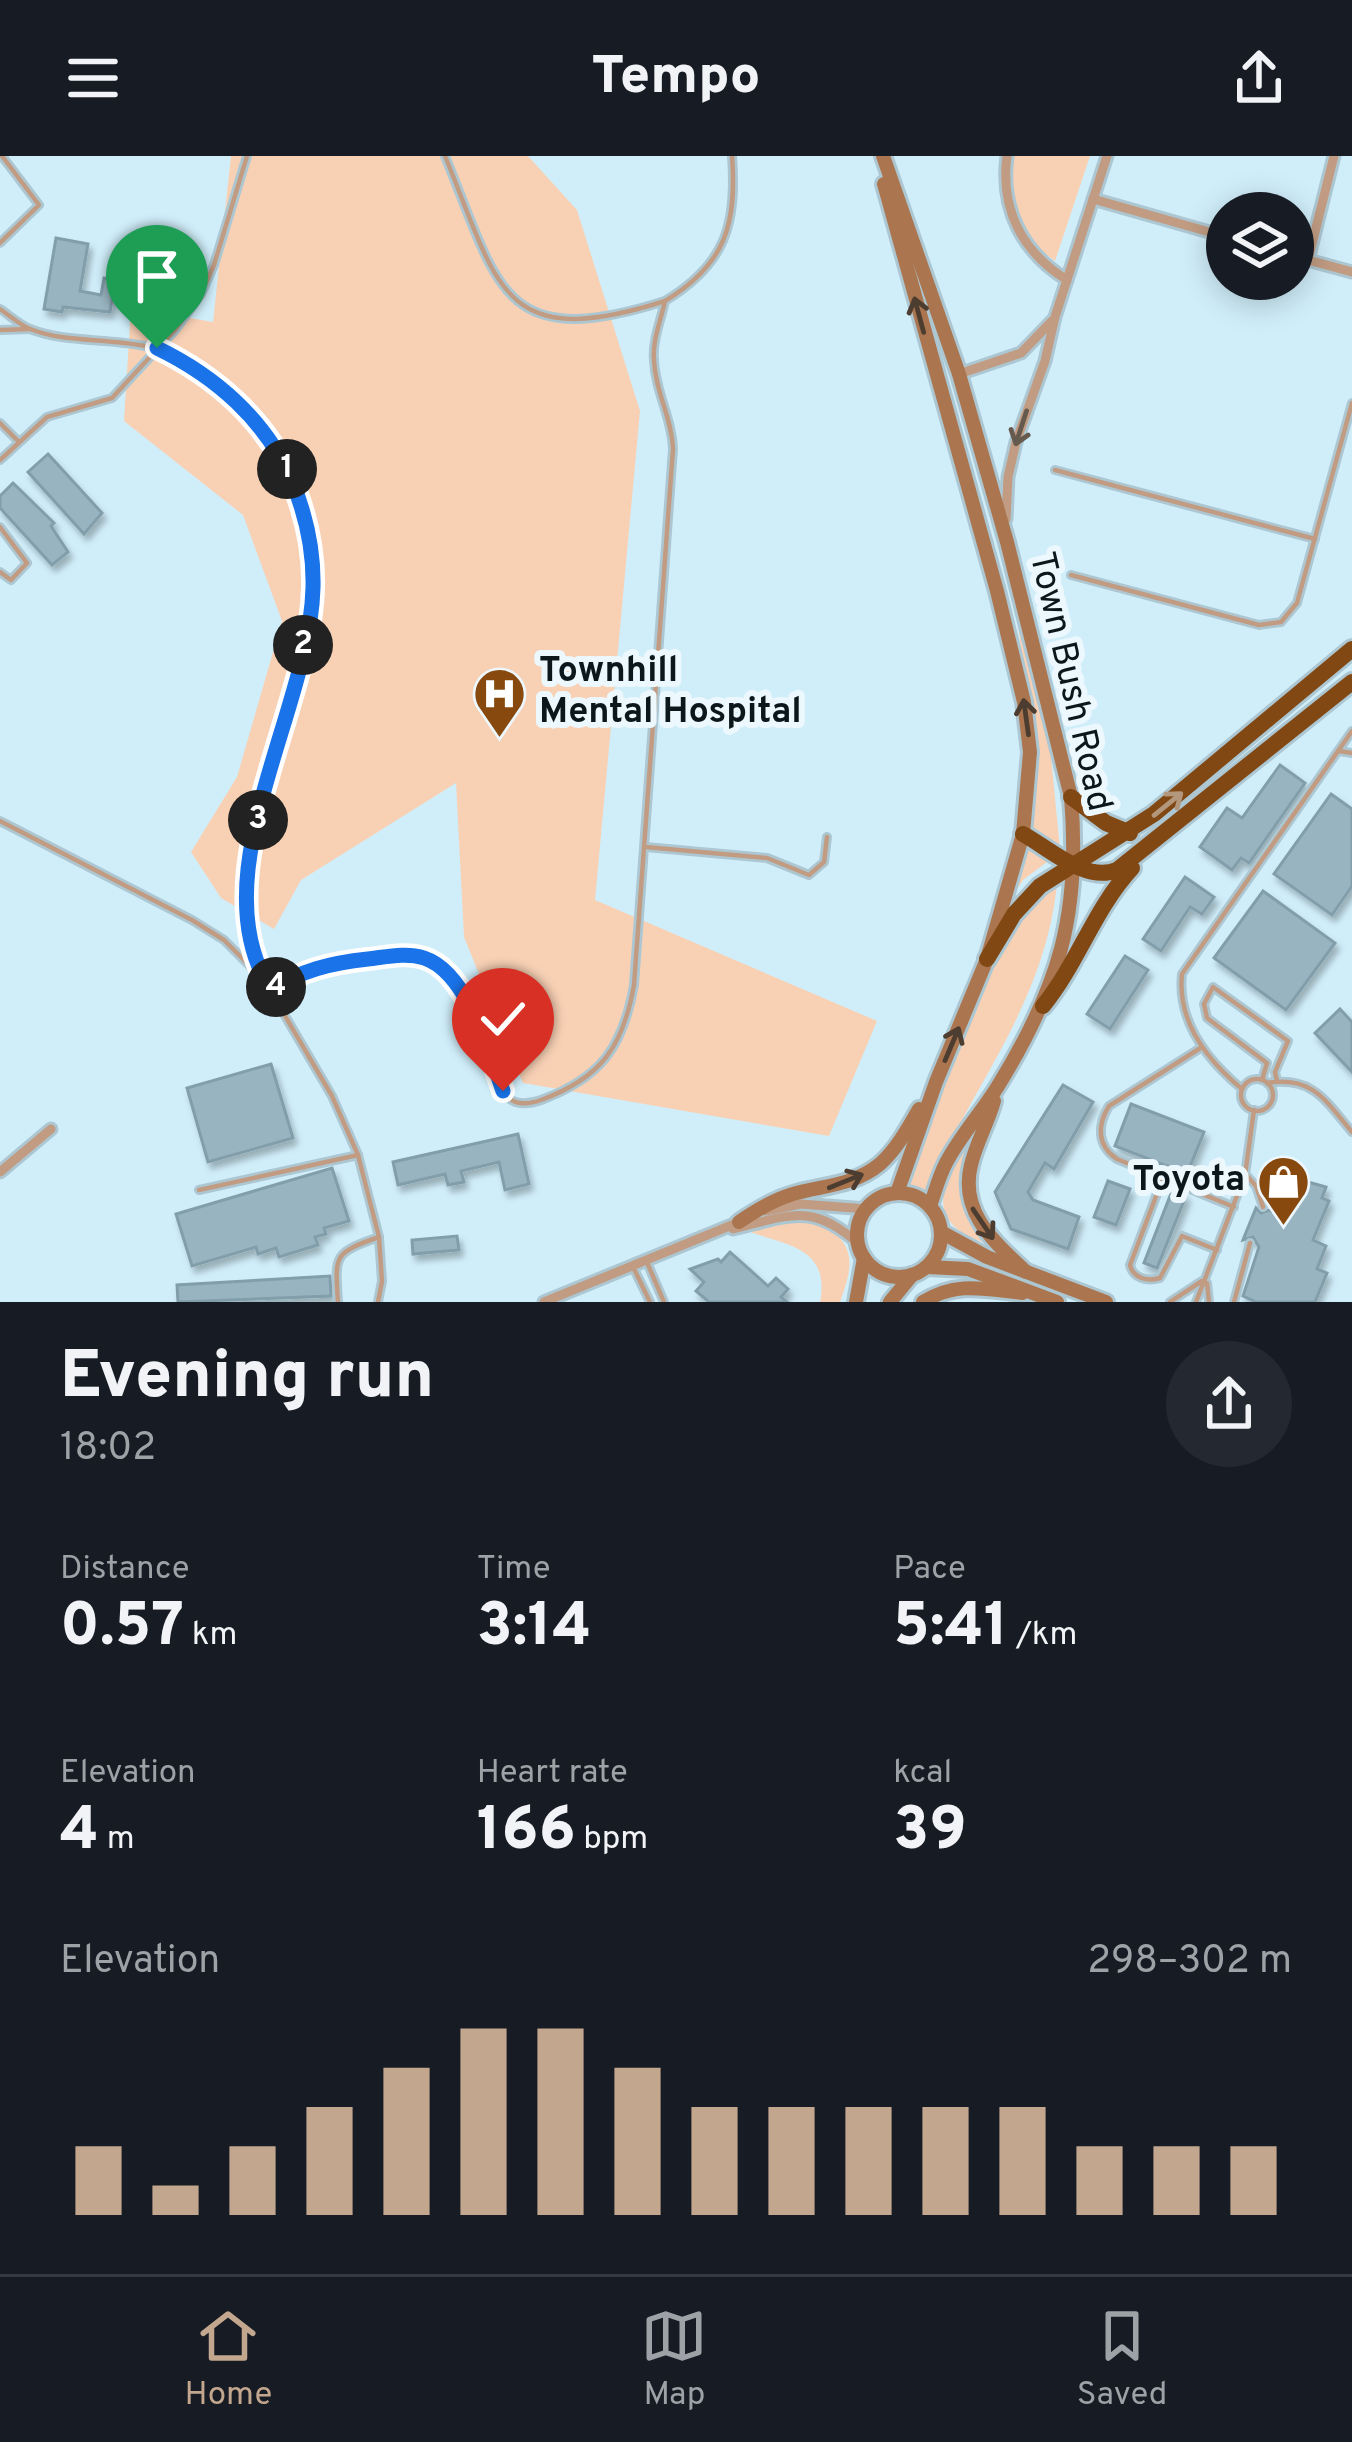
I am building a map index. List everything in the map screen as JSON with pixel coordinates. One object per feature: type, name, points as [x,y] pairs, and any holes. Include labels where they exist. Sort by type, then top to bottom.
[{"type":"highway","points":[[987,958],[1022,904],[1074,862],[1130,833],[1352,649]]},
{"type":"highway","points":[[1023,834],[1087,872],[1107,874],[1161,837],[1352,682]]},
{"type":"highway","points":[[1071,797],[1106,823],[1130,833]]},
{"type":"highway","points":[[1043,1006],[1062,983],[1114,889],[1161,837]]},
{"type":"street","name":"Town Bush Road","points":[[880,156],[1024,702],[1030,752],[1023,834],[987,958],[897,1193]]},
{"type":"street","name":"Town Bush Road","points":[[880,156],[958,374],[1071,797],[1074,862],[1061,956],[1043,1006],[946,1163],[930,1206]]},
{"type":"street","points":[[1007,156],[1006,185],[1014,226],[1030,250],[1067,280]]},
{"type":"street","points":[[1006,542],[1007,477],[1107,156]]},
{"type":"street","points":[[1314,236],[1334,156]]},
{"type":"street","points":[[1093,199],[1206,231]]},
{"type":"street","points":[[1314,262],[1352,272]]},
{"type":"street","points":[[931,360],[958,374],[1021,353],[1055,317]]},
{"type":"street","points":[[953,427],[950,393],[958,374]]},
{"type":"street","points":[[739,1222],[766,1204],[795,1192],[841,1185],[879,1164],[896,1147],[936,1082]]},
{"type":"street","points":[[999,1084],[970,1166],[969,1190],[981,1227],[1026,1272]]},
{"type":"street","points":[[0,1172],[52,1130]]},
{"type":"street","points":[[856,1302],[862,1251],[859,1226],[867,1209],[897,1193],[915,1196],[930,1206],[941,1232],[938,1251],[927,1267],[912,1275],[890,1302]]},
{"type":"street","points":[[544,1302],[772,1208],[801,1204],[867,1209]]},
{"type":"street","points":[[710,1234],[805,1216],[830,1220],[891,1276],[912,1275]]},
{"type":"street","points":[[941,1232],[1026,1272],[1106,1302]]},
{"type":"street","points":[[927,1267],[968,1269],[1057,1302]]},
{"type":"street","points":[[923,1302],[964,1286],[1039,1295]]},
{"type":"lane","points":[[0,243],[39,205],[2,156]]},
{"type":"lane","points":[[0,460],[54,413],[112,398],[201,294],[247,156]]},
{"type":"lane","points":[[445,156],[499,282],[521,304],[560,321],[608,318],[665,301],[693,284],[708,269],[730,227],[733,156]]},
{"type":"lane","points":[[271,990],[316,967],[401,955],[425,958],[455,980],[509,1099],[533,1103],[565,1091],[599,1067],[622,1034],[628,1017],[646,847],[673,449],[653,359],[665,301]]},
{"type":"lane","points":[[0,309],[30,329]]},
{"type":"lane","points":[[0,330],[30,329],[157,348],[188,363],[239,404],[285,464],[305,512],[313,592],[248,872],[247,923],[264,980]]},
{"type":"lane","points":[[1071,575],[1273,626],[1288,617],[1297,603],[1352,403]]},
{"type":"lane","points":[[0,423],[19,442]]},
{"type":"lane","points":[[1055,470],[1315,539]]},
{"type":"lane","points":[[0,527],[27,563],[11,580],[0,572]]},
{"type":"lane","points":[[1264,1081],[1273,1091],[1271,1101],[1264,1109],[1254,1110],[1243,1102],[1242,1089],[1202,1047],[1185,1013],[1182,974],[1352,731]]},
{"type":"lane","points":[[1339,751],[1352,753]]},
{"type":"lane","points":[[0,821],[191,920],[224,940],[264,980],[332,1096],[358,1155],[379,1237],[382,1281],[378,1302]]},
{"type":"lane","points":[[646,847],[767,858],[809,875],[824,862],[827,837]]},
{"type":"lane","points":[[1264,1081],[1267,1063],[1207,1018],[1204,1004],[1213,987],[1288,1041],[1275,1072],[1277,1081]]},
{"type":"lane","points":[[1202,1047],[1132,1089],[1105,1114],[1101,1138],[1106,1150],[1234,1207]]},
{"type":"lane","points":[[1242,1089],[1250,1081],[1300,1082],[1352,1132]]},
{"type":"lane","points":[[1196,1302],[1245,1174],[1254,1110]]},
{"type":"lane","points":[[199,1190],[358,1155]]},
{"type":"lane","points":[[1245,1174],[1256,1186],[1263,1207]]},
{"type":"lane","points":[[1162,1178],[1131,1271],[1139,1277],[1160,1278],[1182,1236],[1217,1250]]},
{"type":"lane","points":[[338,1302],[335,1261],[344,1249],[379,1237]]},
{"type":"lane","points":[[1234,1302],[1250,1243]]},
{"type":"lane","points":[[646,1260],[664,1302]]},
{"type":"lane","points":[[632,1265],[650,1302]]},
{"type":"lane","points":[[1171,1302],[1206,1277]]},
{"type":"lane","points":[[1206,1277],[1209,1302]]},
{"type":"shaded area","points":[[231,156],[528,156],[577,210],[640,411],[595,900],[877,1021],[829,1136],[523,1083],[464,937],[456,783],[301,880],[274,929],[221,898],[191,852],[237,777],[282,621],[243,515],[124,421],[131,308],[213,322]]},
{"type":"shaded area","points":[[1012,156],[1090,156],[1055,261],[1033,241],[1019,215]]},
{"type":"shaded area","points":[[1018,626],[1050,746],[1060,849],[1030,831],[1032,728]]},
{"type":"shaded area","points":[[1023,845],[1051,859],[1023,880],[1003,911]]},
{"type":"shaded area","points":[[1058,874],[1040,962],[1006,1039],[926,1192],[904,1185],[1006,926]]},
{"type":"shaded area","points":[[977,1124],[965,1155],[961,1184],[966,1213],[983,1242],[961,1232],[944,1206],[950,1174]]},
{"type":"shaded area","points":[[815,1219],[838,1236],[849,1254],[840,1302],[820,1302],[821,1283],[811,1258],[788,1244],[745,1230],[777,1220]]},
{"type":"building","points":[[56,238],[88,244],[80,291],[101,295],[104,278],[115,280],[110,312],[44,309]]},
{"type":"building","points":[[48,454],[102,513],[84,534],[28,472]]},
{"type":"building","points":[[13,483],[54,523],[51,526],[68,552],[52,565],[0,508],[0,496]]},
{"type":"building","points":[[1280,765],[1305,783],[1249,863],[1241,858],[1232,870],[1200,847],[1227,808],[1242,818]]},
{"type":"building","points":[[1331,794],[1352,809],[1352,886],[1332,915],[1274,874]]},
{"type":"building","points":[[1185,877],[1214,897],[1202,914],[1190,907],[1161,951],[1143,939]]},
{"type":"building","points":[[1263,891],[1335,943],[1286,1010],[1214,958]]},
{"type":"building","points":[[1125,956],[1148,970],[1110,1029],[1087,1014]]},
{"type":"building","points":[[1340,1009],[1352,1022],[1352,1072],[1315,1033]]},
{"type":"building","points":[[271,1064],[293,1138],[208,1162],[187,1088]]},
{"type":"building","points":[[1063,1085],[1093,1102],[1054,1169],[1045,1163],[1028,1192],[1033,1200],[1079,1217],[1068,1249],[1011,1229],[995,1192]]},
{"type":"building","points":[[1131,1104],[1204,1132],[1187,1174],[1115,1146]]},
{"type":"building","points":[[518,1134],[529,1184],[505,1190],[499,1162],[461,1171],[464,1182],[448,1185],[445,1174],[398,1185],[393,1162]]},
{"type":"building","points":[[332,1168],[349,1221],[324,1228],[326,1234],[315,1237],[318,1245],[279,1257],[276,1248],[258,1254],[256,1247],[192,1266],[176,1214]]},
{"type":"building","name":"Toyota","points":[[1283,1175],[1326,1187],[1322,1198],[1329,1201],[1313,1240],[1326,1246],[1317,1269],[1327,1273],[1315,1302],[1256,1302],[1243,1296],[1259,1247],[1253,1237],[1243,1240],[1256,1208],[1261,1213],[1277,1213],[1288,1188],[1279,1184]]},
{"type":"building","points":[[1108,1181],[1130,1189],[1116,1225],[1094,1217]]},
{"type":"building","points":[[1172,1191],[1186,1196],[1157,1268],[1144,1263]]},
{"type":"building","points":[[457,1236],[459,1250],[413,1254],[412,1240]]},
{"type":"building","points":[[730,1252],[768,1286],[776,1278],[788,1289],[781,1297],[787,1302],[709,1302],[696,1291],[704,1282],[690,1269],[721,1262]]},
{"type":"building","points":[[330,1276],[331,1296],[178,1302],[177,1285]]},
{"type":"place","name":"Townhill Mental Hospital","points":[[500,739]]},
{"type":"place","name":"Toyota","points":[[1284,1227]]},
{"type":"route","points":[[157,348],[188,363],[261,428],[285,464],[305,512],[313,592],[248,872],[247,923],[264,980],[271,990],[316,967],[401,955],[438,964],[455,980],[486,1042],[503,1091]]}]
